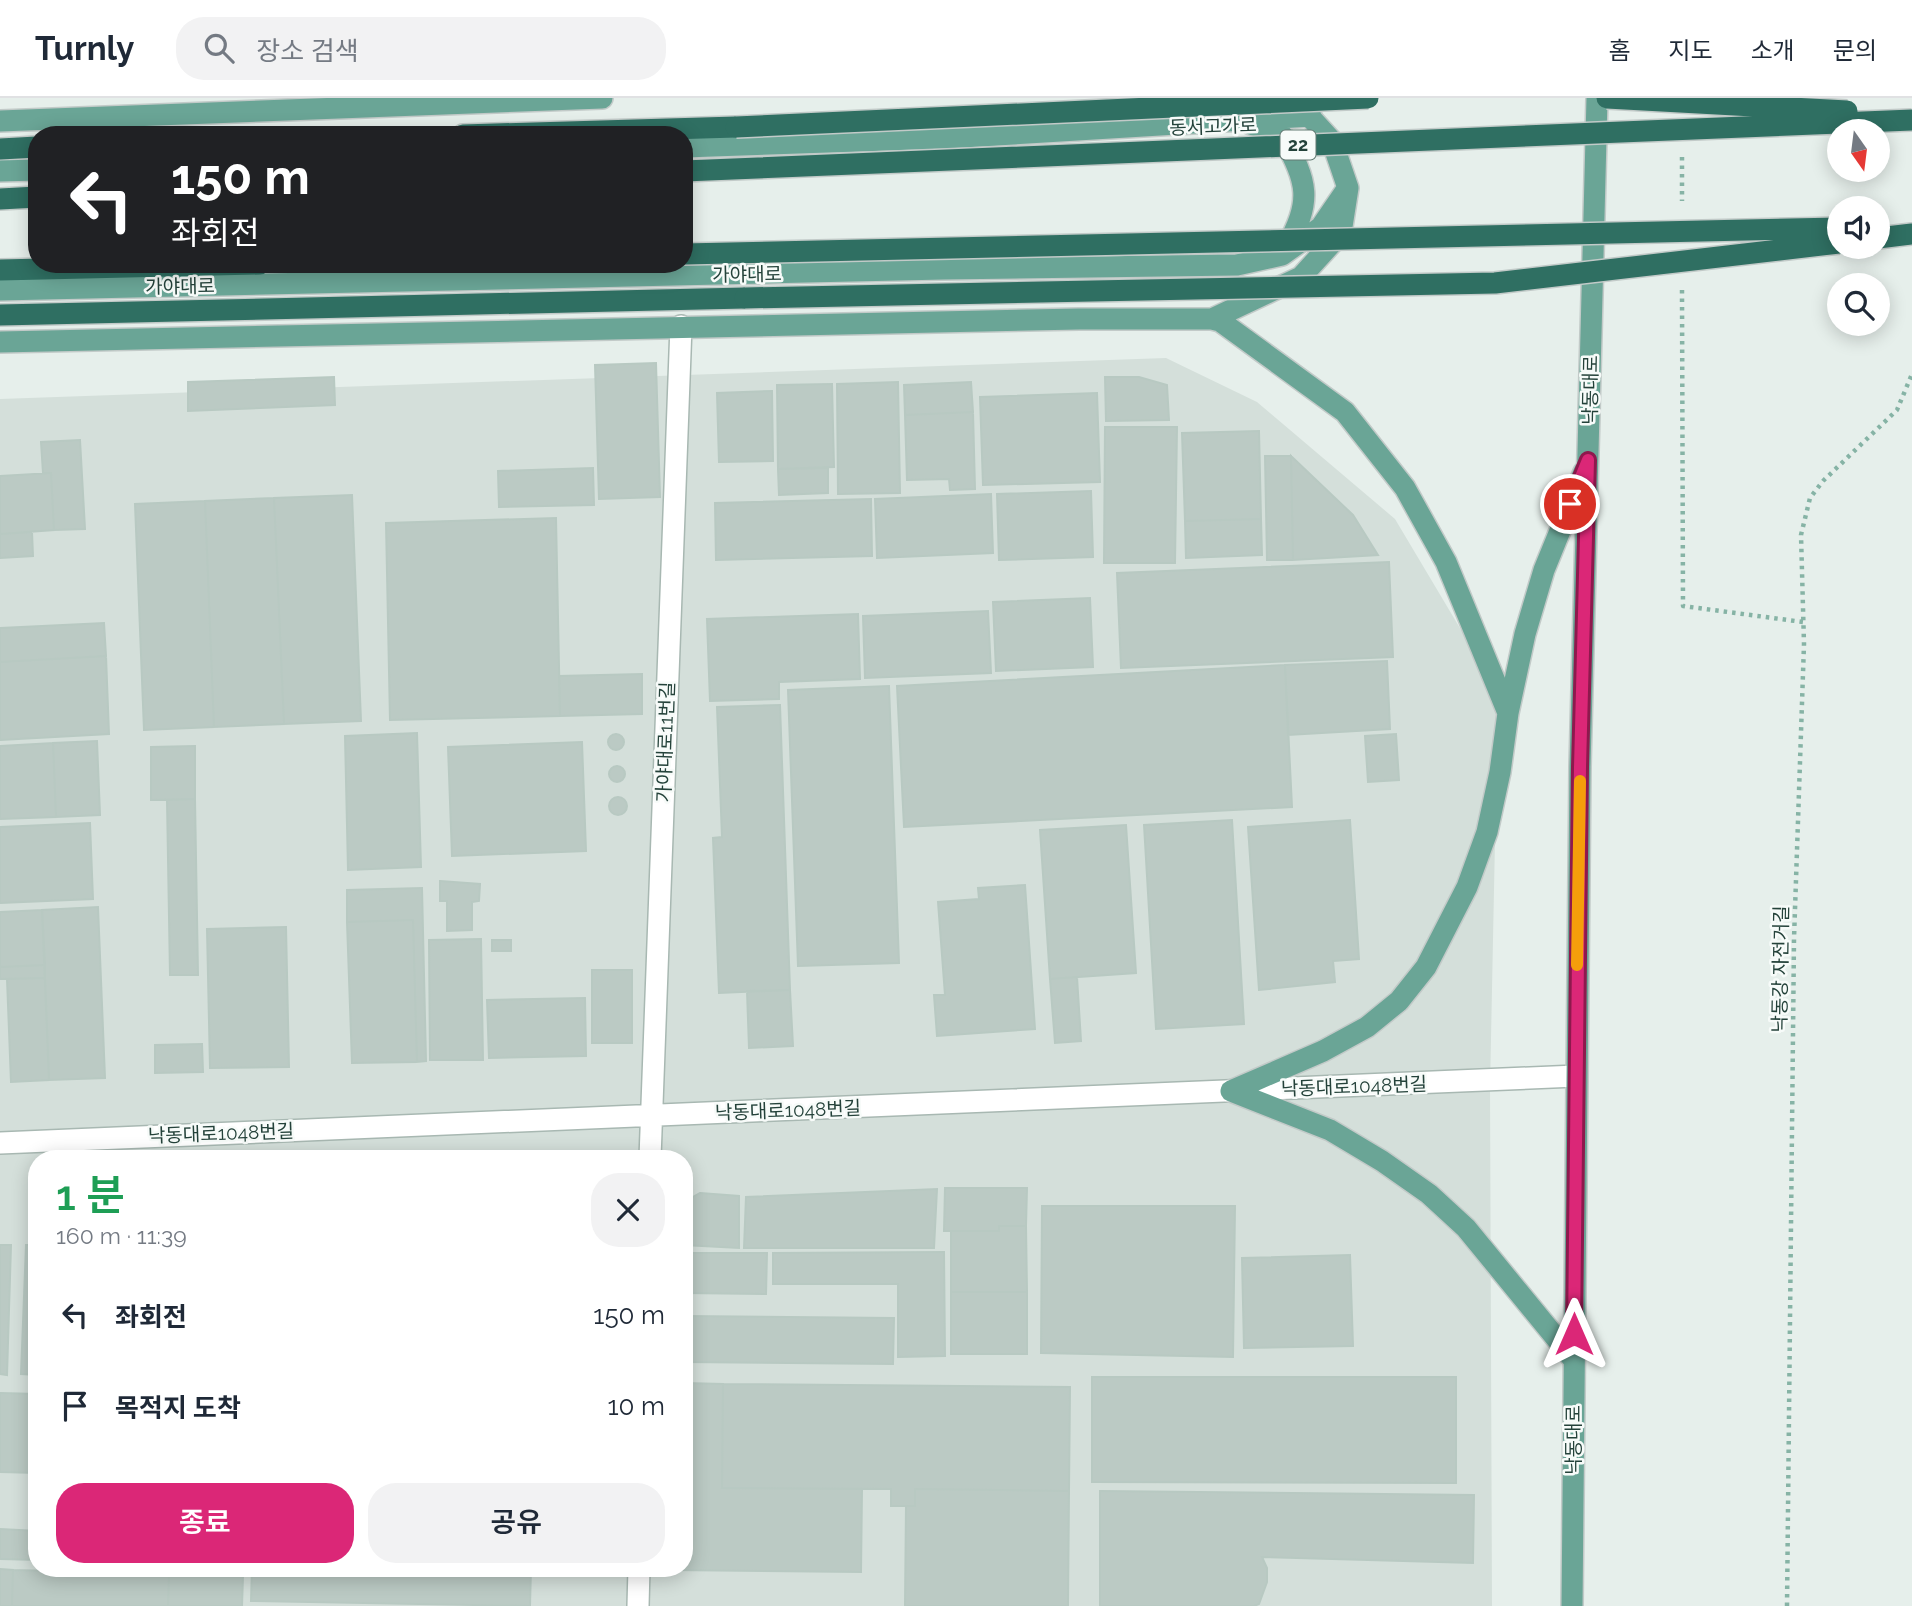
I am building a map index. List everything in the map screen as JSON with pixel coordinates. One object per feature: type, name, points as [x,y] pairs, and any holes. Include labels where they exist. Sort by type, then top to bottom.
[{"type":"highway","name":"22","points":[[693,128],[1368,98]]},
{"type":"highway","points":[[1607,98],[1912,114]]},
{"type":"highway","name":"동서고가로","points":[[693,171],[1912,120]]},
{"type":"highway","points":[[0,149],[28,147]]},
{"type":"highway","points":[[0,199],[28,197]]},
{"type":"highway","points":[[1890,227],[1912,226]]},
{"type":"highway","points":[[693,254],[1827,228]]},
{"type":"highway","points":[[1890,237],[1912,234]]},
{"type":"highway","points":[[0,315],[1495,283],[1827,244]]},
{"type":"highway","points":[[0,270],[28,269]]},
{"type":"main road","points":[[0,121],[602,98]]},
{"type":"main road","points":[[1212,319],[1301,277],[1341,233],[1348,188],[1332,141],[1310,117],[1277,98]]},
{"type":"main road","points":[[693,147],[946,138],[1310,117],[1330,98]]},
{"type":"main road","name":"낙동대로","points":[[1572,1606],[1576,1076],[1597,98]]},
{"type":"main road","points":[[1242,121],[1282,135],[1300,169],[1305,195],[1298,226],[1282,255]]},
{"type":"main road","points":[[0,172],[28,170]]},
{"type":"main road","points":[[1282,255],[1321,227],[1348,188]]},
{"type":"main road","name":"가야대로","points":[[0,290],[1237,265],[1282,255]]},
{"type":"main road","points":[[0,342],[681,326],[1212,319],[1220,321],[1345,412],[1405,488],[1446,562],[1508,713]]},
{"type":"main road","points":[[1231,1091],[1323,1051],[1367,1027],[1399,1001],[1426,967],[1467,887],[1488,832],[1508,713],[1525,634],[1544,570],[1588,460]]},
{"type":"main road","points":[[1231,1091],[1330,1130],[1382,1161],[1429,1194],[1466,1228],[1574,1360]]},
{"type":"street","name":"가야대로11번길","points":[[650,1150],[681,326]]},
{"type":"street","name":"낙동대로1048번길","points":[[0,1143],[1576,1076]]},
{"type":"street","points":[[638,1606],[639,1577]]},
{"type":"path","points":[[1682,153],[1682,208]]},
{"type":"path","points":[[1682,276],[1683,606],[1803,622]]},
{"type":"path","name":"낙동강 자전거길","points":[[1787,1606],[1791,1149],[1804,644],[1801,535],[1810,498],[1823,481],[1897,410],[1912,374]]},
{"type":"shaded area","points":[[1166,358],[1257,402],[1395,519],[1498,692],[1490,1088],[1492,1606],[0,1606],[0,399]]},
{"type":"building","points":[[656,363],[660,497],[599,499],[595,365]]},
{"type":"building","points":[[334,377],[335,405],[188,411],[188,382]]},
{"type":"building","points":[[1105,377],[1139,377],[1167,385],[1169,420],[1106,421]]},
{"type":"building","points":[[898,382],[900,493],[838,494],[837,384]]},
{"type":"building","points":[[971,382],[973,412],[905,415],[904,385]]},
{"type":"building","points":[[832,384],[834,467],[778,469],[777,385]]},
{"type":"building","points":[[772,391],[773,461],[719,462],[717,393]]},
{"type":"building","points":[[1097,393],[1100,482],[983,485],[980,397]]},
{"type":"building","points":[[973,412],[975,489],[950,490],[949,479],[907,480],[905,415]]},
{"type":"building","points":[[1105,427],[1177,427],[1175,563],[1104,563]]},
{"type":"building","points":[[1259,431],[1261,519],[1185,521],[1182,433]]},
{"type":"building","points":[[80,440],[85,529],[54,530],[51,473],[43,473],[41,442]]},
{"type":"building","points":[[1265,456],[1291,456],[1293,560],[1267,560]]},
{"type":"building","points":[[1291,456],[1353,515],[1378,555],[1293,560]]},
{"type":"building","points":[[593,468],[594,505],[499,507],[498,471]]},
{"type":"building","points":[[828,468],[828,493],[779,495],[778,469]]},
{"type":"building","points":[[51,473],[54,530],[0,534],[0,476]]},
{"type":"building","points":[[1091,491],[1093,557],[999,560],[997,494]]},
{"type":"building","points":[[991,494],[993,553],[877,558],[875,499]]},
{"type":"building","points":[[352,495],[361,721],[284,724],[274,498]]},
{"type":"building","points":[[274,498],[284,724],[214,727],[205,501]]},
{"type":"building","points":[[871,499],[872,556],[716,560],[715,503]]},
{"type":"building","points":[[205,501],[214,727],[144,730],[135,504]]},
{"type":"building","points":[[556,518],[560,716],[390,720],[386,523]]},
{"type":"building","points":[[1261,519],[1262,555],[1186,558],[1185,521]]},
{"type":"building","points":[[32,532],[33,556],[0,558],[0,534]]},
{"type":"building","points":[[1389,562],[1393,657],[1121,668],[1117,573]]},
{"type":"building","points":[[1090,598],[1093,667],[996,671],[993,602]]},
{"type":"building","points":[[988,611],[991,673],[865,678],[863,616]]},
{"type":"building","points":[[858,614],[860,679],[779,682],[779,699],[710,701],[707,619]]},
{"type":"building","points":[[104,623],[106,656],[0,662],[0,628]]},
{"type":"building","points":[[106,656],[109,734],[0,740],[0,662]]},
{"type":"building","points":[[1387,661],[1390,729],[1288,735],[1285,665]]},
{"type":"building","points":[[1285,665],[1292,807],[904,827],[897,686]]},
{"type":"building","points":[[642,674],[642,714],[560,716],[559,676]]},
{"type":"building","points":[[889,686],[899,963],[798,966],[788,690]]},
{"type":"building","points":[[780,705],[790,990],[719,993],[713,838],[722,837],[717,707]]},
{"type":"building","points":[[417,733],[421,867],[348,870],[345,736]]},
{"type":"building","points":[[616,734],[624,742],[616,750],[608,742]]},
{"type":"building","points":[[1396,734],[1399,780],[1368,782],[1365,736]]},
{"type":"building","points":[[97,741],[100,815],[56,817],[53,743]]},
{"type":"building","points":[[582,742],[586,851],[452,856],[448,747]]},
{"type":"building","points":[[53,743],[56,817],[0,819],[0,746]]},
{"type":"building","points":[[195,746],[195,799],[151,800],[151,747]]},
{"type":"building","points":[[617,766],[625,774],[617,782],[609,774]]},
{"type":"building","points":[[618,797],[624,800],[627,806],[624,812],[618,815],[612,812],[609,806],[612,800]]},
{"type":"building","points":[[195,799],[198,975],[170,975],[167,800]]},
{"type":"building","points":[[1232,820],[1244,1024],[1156,1029],[1144,825]]},
{"type":"building","points":[[1350,820],[1359,959],[1333,961],[1335,982],[1259,990],[1248,827]]},
{"type":"building","points":[[90,823],[93,899],[0,903],[0,827]]},
{"type":"building","points":[[1126,825],[1136,973],[1050,979],[1040,830]]},
{"type":"building","points":[[440,881],[480,884],[479,901],[472,902],[472,930],[447,931],[447,901],[440,901]]},
{"type":"building","points":[[1025,885],[1035,1029],[937,1036],[934,995],[945,995],[938,902],[979,899],[978,888]]},
{"type":"building","points":[[422,888],[426,1061],[417,1062],[413,920],[347,922],[347,890]]},
{"type":"building","points":[[98,907],[105,1078],[49,1080],[42,910]]},
{"type":"building","points":[[42,910],[45,965],[0,967],[0,912]]},
{"type":"building","points":[[413,920],[417,1062],[352,1063],[347,922]]},
{"type":"building","points":[[286,927],[289,1067],[210,1068],[207,929]]},
{"type":"building","points":[[481,939],[483,1060],[430,1060],[429,940]]},
{"type":"building","points":[[492,940],[511,940],[511,951],[492,951]]},
{"type":"building","points":[[45,965],[45,978],[0,979],[0,967]]},
{"type":"building","points":[[592,970],[632,970],[632,1043],[592,1043]]},
{"type":"building","points":[[1077,977],[1081,1041],[1055,1043],[1050,979]]},
{"type":"building","points":[[45,978],[49,1080],[11,1082],[7,979]]},
{"type":"building","points":[[790,990],[793,1046],[749,1048],[747,991]]},
{"type":"building","points":[[585,998],[586,1056],[489,1058],[487,1000]]},
{"type":"building","points":[[202,1044],[203,1072],[155,1073],[155,1045]]},
{"type":"building","points":[[945,1188],[1027,1188],[1026,1226],[999,1226],[999,1231],[944,1231]]},
{"type":"building","points":[[937,1189],[934,1248],[744,1248],[746,1197]]},
{"type":"building","points":[[700,1193],[739,1196],[739,1248],[693,1245],[693,1197]]},
{"type":"building","points":[[1042,1206],[1235,1206],[1233,1357],[1041,1353]]},
{"type":"building","points":[[999,1226],[1026,1226],[1027,1292],[951,1292],[951,1231],[999,1231]]},
{"type":"building","points":[[0,1245],[11,1245],[7,1375],[0,1374]]},
{"type":"building","points":[[26,1245],[28,1245],[28,1374],[21,1374]]},
{"type":"building","points":[[944,1252],[945,1356],[898,1357],[898,1284],[773,1284],[773,1253]]},
{"type":"building","points":[[693,1253],[767,1253],[766,1294],[693,1293]]},
{"type":"building","points":[[1350,1255],[1353,1346],[1244,1348],[1242,1258]]},
{"type":"building","points":[[951,1292],[1027,1292],[1027,1354],[951,1354]]},
{"type":"building","points":[[693,1316],[894,1318],[893,1364],[693,1362]]},
{"type":"building","points":[[1092,1377],[1456,1377],[1456,1483],[1092,1482]]},
{"type":"building","points":[[693,1383],[723,1384],[722,1488],[862,1489],[861,1572],[693,1570]]},
{"type":"building","points":[[723,1384],[1070,1387],[1069,1491],[915,1489],[915,1506],[891,1506],[891,1489],[722,1488]]},
{"type":"building","points":[[0,1393],[28,1394],[28,1473],[0,1472]]},
{"type":"building","points":[[915,1489],[1069,1491],[1068,1606],[905,1606],[906,1506],[915,1506]]},
{"type":"building","points":[[1100,1491],[1474,1495],[1473,1563],[1262,1557],[1267,1568],[1267,1582],[1259,1604],[1254,1606],[1100,1606]]},
{"type":"building","points":[[0,1529],[28,1531],[28,1560],[0,1559]]},
{"type":"building","points":[[0,1569],[13,1570],[12,1606],[0,1606]]},
{"type":"building","points":[[13,1570],[28,1570],[28,1577],[169,1577],[168,1606],[12,1606]]},
{"type":"building","points":[[169,1577],[243,1577],[242,1606],[168,1606]]},
{"type":"building","points":[[252,1577],[531,1577],[530,1606],[251,1601]]},
{"type":"slow traffic","points":[[1577,965],[1580,781]]},
{"type":"route","points":[[1570,504],[1588,460],[1580,767],[1574,1334]]}]
